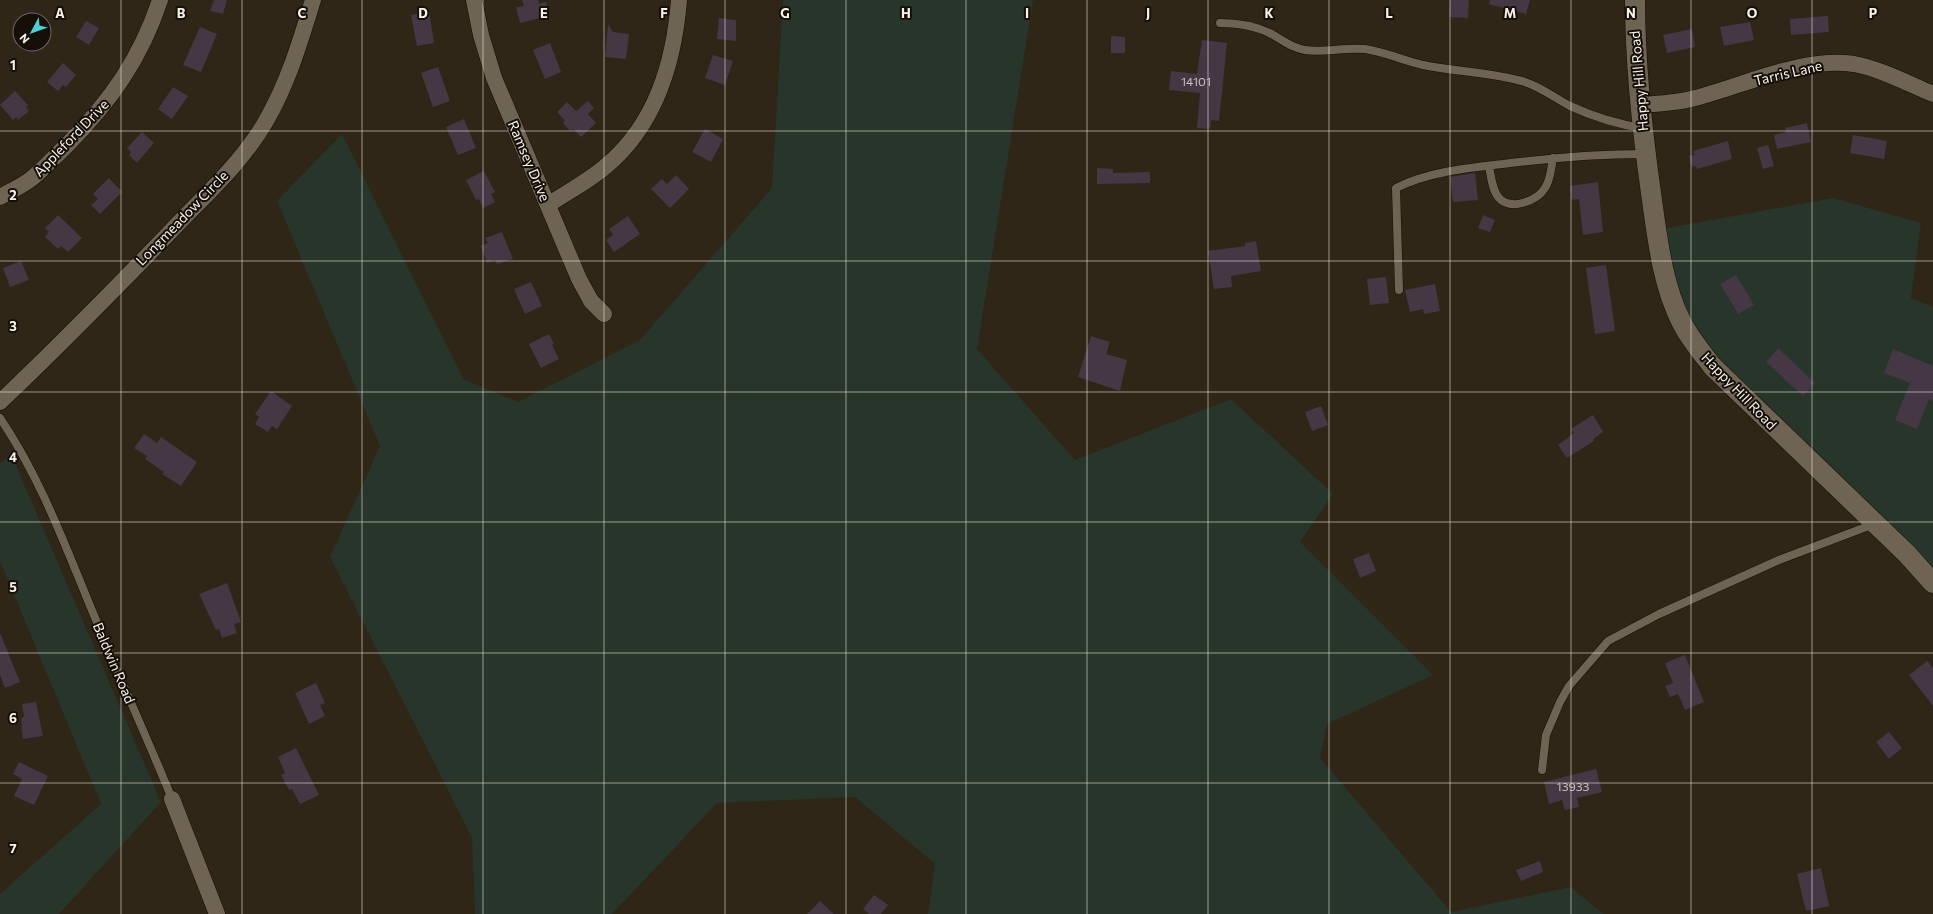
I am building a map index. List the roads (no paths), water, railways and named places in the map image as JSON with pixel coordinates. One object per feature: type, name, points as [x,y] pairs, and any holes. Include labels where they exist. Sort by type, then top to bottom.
[{"type":"street","name":"Appleford Drive","points":[[0,197],[33,178],[89,123],[111,96],[127,73],[142,45],[160,0]]},
{"type":"street","name":"Longmeadow Circle","points":[[0,402],[53,352],[230,169],[251,144],[281,93],[298,49],[313,0]]},
{"type":"street","name":"Ramsey Drive","points":[[474,0],[481,35],[494,78],[579,279],[591,301],[604,314]]},
{"type":"street","points":[[548,205],[608,165],[627,146],[643,125],[656,101],[667,74],[674,45],[679,0]]},
{"type":"street","name":"Happy Hill Road","points":[[1635,0],[1635,45],[1640,105],[1659,251],[1670,291],[1681,322],[1696,346],[1713,367],[1875,523],[1933,583]]},
{"type":"street","name":"Tarris Lane","points":[[1640,105],[1663,104],[1691,99],[1796,69],[1831,63],[1853,64],[1874,69],[1933,94]]},
{"type":"street","name":"Baldwin Road","points":[[172,799],[217,914]]},
{"type":"lane","points":[[1220,23],[1239,23],[1257,28],[1275,35],[1294,48],[1306,51],[1370,50],[1383,52],[1423,65],[1526,82],[1592,116],[1617,124],[1643,128]]},
{"type":"lane","points":[[1399,290],[1396,188],[1408,182],[1439,174],[1489,166],[1599,154],[1646,154]]},
{"type":"lane","points":[[1489,166],[1494,191],[1500,199],[1508,203],[1527,202],[1538,195],[1545,188],[1550,177],[1553,158]]},
{"type":"lane","name":"Baldwin Road","points":[[0,418],[27,462],[49,506],[118,675],[172,799]]},
{"type":"lane","points":[[1542,770],[1546,735],[1560,702],[1570,686],[1608,641],[1659,614],[1779,560],[1875,523]]}]
